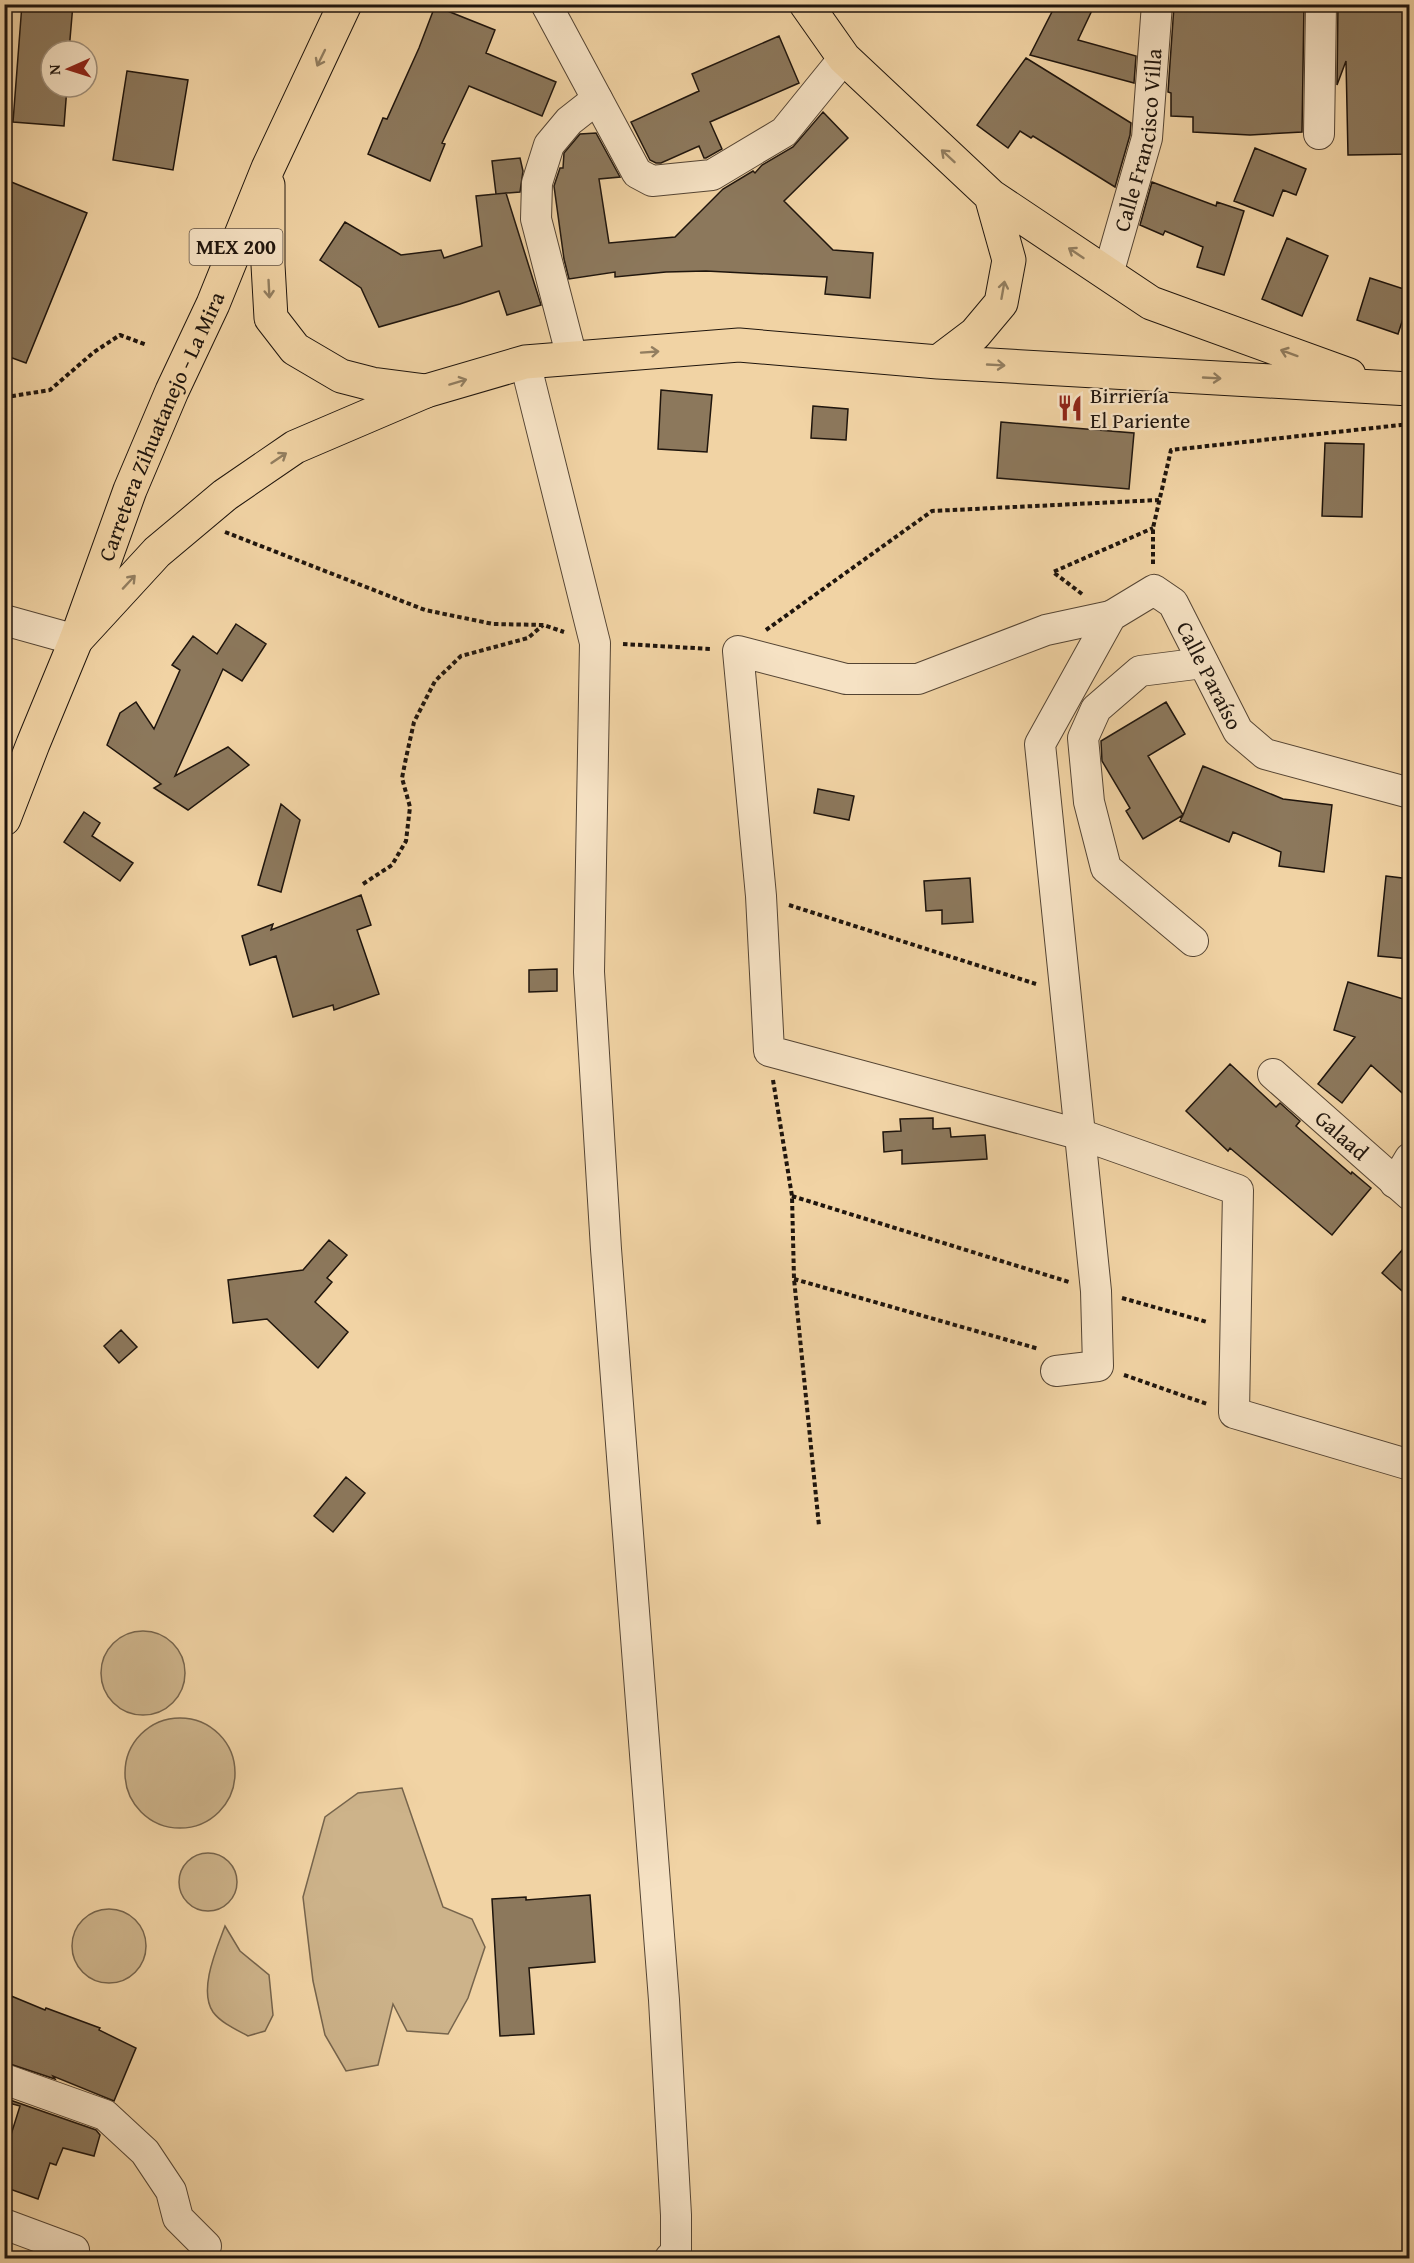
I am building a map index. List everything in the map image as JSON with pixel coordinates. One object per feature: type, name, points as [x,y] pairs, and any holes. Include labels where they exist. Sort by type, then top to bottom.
[{"type":"main road","name":"Carretera Zihuatanejo - La Mira","points":[[4,819],[76,640],[135,479],[172,391],[213,304],[268,168],[345,4]]},
{"type":"main road","points":[[806,4],[843,58],[991,196],[1151,303],[1396,389]]},
{"type":"main road","points":[[268,168],[268,265],[271,318],[295,349],[341,376],[372,384],[426,391]]},
{"type":"main road","points":[[938,362],[975,334],[1001,303],[1009,260],[991,196]]},
{"type":"main road","points":[[76,640],[157,552],[194,519],[295,447],[426,391],[525,362],[739,345],[938,362],[1396,389]]},
{"type":"street","points":[[546,4],[637,173],[652,182],[712,175],[784,132],[843,58]]},
{"type":"street","name":"Calle Francisco Villa","points":[[1108,274],[1147,138],[1157,4]]},
{"type":"street","points":[[1319,134],[1321,4]]},
{"type":"street","points":[[572,358],[536,219],[537,183],[549,145],[569,121],[597,99]]},
{"type":"street","points":[[525,362],[595,643],[589,972],[606,1249],[664,2000],[676,2215],[676,2252],[670,2259]]},
{"type":"street","points":[[1154,591],[1111,616],[1046,630],[918,679],[846,679],[738,651],[761,896],[769,1051],[1082,1136],[1238,1190],[1234,1413],[1410,1465]]},
{"type":"street","name":"Calle Paraíso","points":[[1154,591],[1173,603],[1238,731],[1265,754],[1410,793]]},
{"type":"street","points":[[1048,1360],[1098,1366],[1096,1290],[1082,1136],[1041,744],[1111,616]]},
{"type":"street","points":[[4,620],[76,640]]},
{"type":"street","points":[[1193,941],[1106,868],[1089,802],[1083,738],[1096,709],[1140,670],[1203,663]]},
{"type":"street","name":"Galaad","points":[[1273,1074],[1405,1179]]},
{"type":"street","points":[[4,2079],[105,2115],[145,2152],[171,2191],[178,2218],[206,2246]]},
{"type":"street","points":[[4,2224],[74,2250]]},
{"type":"path","points":[[4,395],[13,396],[50,390],[94,352],[120,335],[147,345]]},
{"type":"path","points":[[1154,591],[1153,528],[1171,450],[1410,424]]},
{"type":"path","points":[[194,519],[425,610],[493,624],[544,624],[595,643],[738,651],[932,511],[1159,500]]},
{"type":"path","points":[[1111,616],[1053,572],[1153,528]]},
{"type":"path","points":[[363,884],[392,865],[406,841],[410,807],[402,778],[414,722],[435,681],[461,656],[528,638],[544,624]]},
{"type":"path","points":[[761,896],[1066,993]]},
{"type":"path","points":[[769,1051],[792,1196],[794,1279],[819,1526]]},
{"type":"path","points":[[792,1196],[1096,1290],[1235,1330]]},
{"type":"path","points":[[794,1279],[1048,1360]]},
{"type":"path","points":[[1098,1366],[1234,1413]]},
{"type":"shaded area","points":[[135,1631],[151,1631],[167,1638],[178,1649],[185,1665],[182,1689],[173,1703],[151,1715],[135,1715],[119,1708],[108,1697],[101,1681],[101,1665],[108,1649],[119,1638]]},
{"type":"shaded area","points":[[180,1718],[201,1722],[219,1734],[231,1752],[235,1773],[231,1794],[219,1812],[201,1824],[180,1828],[159,1824],[141,1812],[129,1794],[125,1773],[129,1752],[141,1734],[159,1722]]},
{"type":"shaded area","points":[[402,1788],[443,1907],[472,1919],[485,1947],[468,1998],[448,2034],[407,2031],[393,2004],[378,2065],[346,2071],[325,2035],[313,1981],[303,1897],[325,1817],[358,1793]]},
{"type":"shaded area","points":[[202,1853],[214,1853],[229,1861],[237,1876],[237,1888],[229,1903],[214,1911],[202,1911],[187,1903],[179,1888],[179,1876],[187,1861]]},
{"type":"shaded area","points":[[109,1909],[123,1912],[135,1920],[143,1932],[146,1946],[143,1960],[135,1972],[123,1980],[109,1983],[95,1980],[83,1972],[75,1960],[72,1946],[75,1932],[83,1920],[95,1912]]},
{"type":"shaded area","points":[[225,1926],[240,1951],[269,1975],[273,2015],[265,2031],[248,2036],[220,2020],[209,2003],[207,1992],[210,1969]]},
{"type":"building","points":[[22,4],[73,4],[70,39],[39,39],[39,99],[66,99],[64,126],[13,122]]},
{"type":"building","points":[[1056,4],[1095,4],[1078,40],[1136,56],[1134,83],[1030,55]]},
{"type":"building","points":[[1304,4],[1302,132],[1250,135],[1193,132],[1193,117],[1171,116],[1171,93],[1168,92],[1174,6],[1235,5],[1235,9]]},
{"type":"building","points":[[1338,4],[1410,4],[1410,154],[1348,155],[1346,61],[1337,85]]},
{"type":"building","points":[[435,6],[495,30],[486,53],[556,82],[542,116],[469,86],[442,143],[445,144],[430,181],[368,154],[383,118],[387,119]]},
{"type":"building","points":[[779,36],[799,83],[710,122],[722,149],[706,158],[699,146],[661,163],[650,160],[631,122],[699,91],[692,74]]},
{"type":"building","points":[[1026,58],[1131,123],[1130,135],[1115,187],[1033,136],[1031,138],[1020,131],[1008,148],[977,125]]},
{"type":"building","points":[[127,71],[188,80],[173,170],[113,160]]},
{"type":"building","points":[[823,112],[848,138],[784,201],[833,250],[873,253],[870,298],[825,294],[827,277],[706,271],[615,277],[615,272],[569,279],[554,186],[560,168],[563,168],[564,153],[580,134],[596,133],[620,177],[599,179],[609,243],[675,237],[723,189],[753,171],[755,173],[762,165],[793,147]]},
{"type":"building","points":[[1255,148],[1306,169],[1296,195],[1283,190],[1273,216],[1234,201]]},
{"type":"building","points":[[520,158],[523,171],[520,192],[496,194],[492,161]]},
{"type":"building","points":[[4,179],[87,213],[26,363],[4,355]]},
{"type":"building","points":[[1152,182],[1216,206],[1217,202],[1244,211],[1224,275],[1197,267],[1203,247],[1165,231],[1163,235],[1140,225]]},
{"type":"building","points":[[506,193],[541,305],[507,315],[499,291],[379,327],[361,288],[320,260],[345,222],[401,255],[441,250],[444,258],[482,246],[476,196]]},
{"type":"building","points":[[1287,238],[1328,256],[1302,316],[1262,299]]},
{"type":"building","points":[[1370,278],[1410,291],[1398,334],[1357,320]]},
{"type":"building","points":[[661,390],[712,395],[707,452],[658,449]]},
{"type":"building","points":[[813,406],[848,409],[846,440],[811,438]]},
{"type":"building","points":[[1001,422],[1134,433],[1129,489],[997,478]]},
{"type":"building","points":[[1325,443],[1364,444],[1362,517],[1322,516]]},
{"type":"building","points":[[236,624],[266,644],[242,681],[223,669],[175,776],[228,747],[249,765],[188,810],[154,788],[161,784],[107,745],[120,713],[136,702],[154,729],[180,670],[172,665],[193,636],[217,654]]},
{"type":"building","points":[[1166,702],[1185,734],[1148,756],[1183,815],[1143,839],[1126,811],[1130,808],[1102,761],[1101,741]]},
{"type":"building","points":[[1203,766],[1283,799],[1332,805],[1324,872],[1279,866],[1281,852],[1233,832],[1229,842],[1180,821]]},
{"type":"building","points":[[818,789],[854,796],[849,820],[814,813]]},
{"type":"building","points":[[281,804],[300,820],[281,892],[258,885]]},
{"type":"building","points":[[84,812],[100,823],[92,836],[133,863],[120,881],[64,842]]},
{"type":"building","points":[[1386,876],[1410,879],[1410,959],[1378,956]]},
{"type":"building","points":[[970,878],[973,922],[942,924],[942,910],[926,911],[924,881]]},
{"type":"building","points":[[361,895],[371,925],[357,930],[379,994],[334,1010],[333,1005],[293,1017],[276,956],[250,965],[242,936],[273,924],[271,930]]},
{"type":"building","points":[[557,969],[557,991],[529,992],[529,970]]},
{"type":"building","points":[[1348,982],[1410,1001],[1410,1100],[1371,1065],[1342,1103],[1318,1084],[1355,1037],[1334,1030]]},
{"type":"building","points":[[1230,1064],[1276,1107],[1280,1103],[1300,1121],[1296,1126],[1351,1174],[1352,1172],[1371,1188],[1332,1235],[1230,1148],[1228,1151],[1186,1111]]},
{"type":"building","points":[[933,1118],[933,1129],[950,1128],[951,1137],[985,1135],[987,1159],[902,1164],[902,1150],[884,1152],[883,1132],[901,1131],[900,1119]]},
{"type":"building","points":[[329,1240],[347,1255],[327,1278],[332,1282],[315,1302],[348,1332],[318,1368],[267,1319],[233,1323],[228,1280],[303,1270]]},
{"type":"building","points":[[1410,1241],[1410,1298],[1382,1273]]},
{"type":"building","points":[[121,1330],[137,1347],[119,1363],[104,1346]]},
{"type":"building","points":[[346,1477],[365,1493],[333,1532],[314,1516]]},
{"type":"building","points":[[590,1895],[595,1962],[529,1968],[534,2034],[500,2036],[492,1899],[526,1897],[526,1900]]},
{"type":"building","points":[[4,1993],[45,2010],[46,2008],[100,2028],[99,2030],[136,2048],[114,2101],[53,2076],[55,2079],[4,2062]]},
{"type":"building","points":[[10,2100],[96,2130],[100,2135],[94,2156],[63,2148],[56,2165],[50,2163],[38,2199],[4,2187],[4,2157],[20,2106],[9,2103]]},
{"type":"place","name":"Birriería El Pariente","points":[[1070,408]]}]
